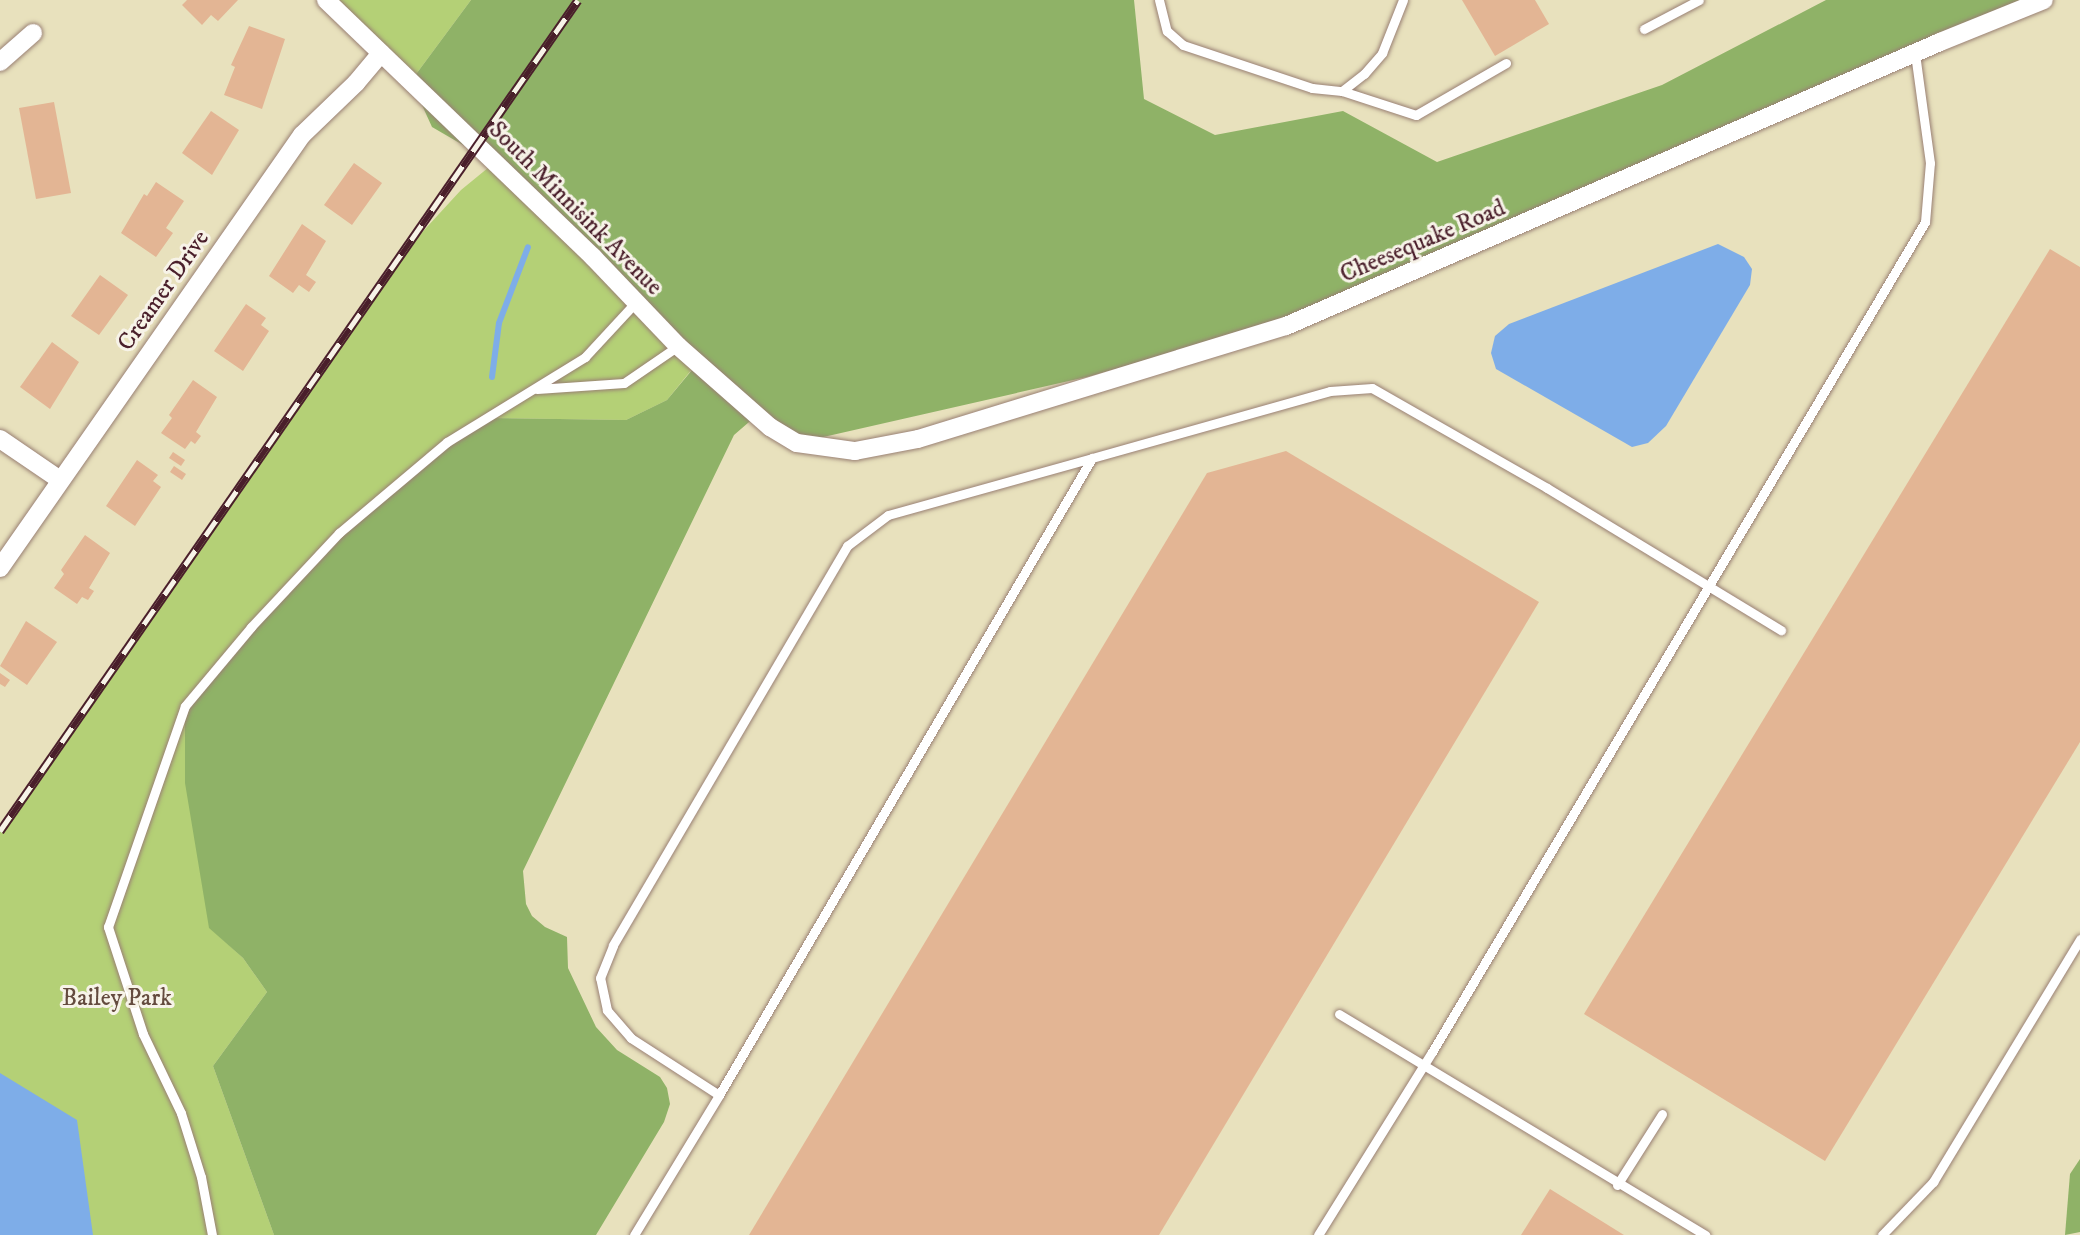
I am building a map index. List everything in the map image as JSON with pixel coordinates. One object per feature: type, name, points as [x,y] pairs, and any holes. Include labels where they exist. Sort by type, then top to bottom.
[{"type":"street","name":"South Minnisink Avenue","points":[[326,0],[678,346],[770,427],[797,443]]},
{"type":"street","name":"Cheesequake Road","points":[[797,443],[855,451],[918,439],[1286,326],[2044,0]]},
{"type":"street","points":[[0,62],[33,33]]},
{"type":"street","name":"Creamer Drive","points":[[0,568],[302,135],[356,83],[381,53]]},
{"type":"street","points":[[0,439],[60,480]]},
{"type":"lane","points":[[1159,0],[1167,31],[1183,45],[1312,88],[1342,91],[1416,115],[1506,63]]},
{"type":"lane","points":[[1342,91],[1364,74],[1382,53],[1403,0]]},
{"type":"lane","points":[[1644,29],[1699,0]]},
{"type":"lane","points":[[1318,1235],[1423,1066],[1925,222],[1930,163],[1915,53]]},
{"type":"lane","points":[[212,1235],[201,1177],[181,1113],[143,1034],[108,927],[185,706],[251,627],[339,533],[447,442],[585,357],[636,302]]},
{"type":"lane","points":[[536,389],[624,383],[678,346]]},
{"type":"lane","points":[[719,1095],[631,1038],[607,1010],[600,978],[613,945],[847,546],[888,515],[1330,391],[1372,388],[1547,488],[1781,630]]},
{"type":"lane","points":[[634,1235],[1092,458]]},
{"type":"lane","points":[[1882,1235],[1933,1182],[2080,939]]},
{"type":"lane","points":[[1339,1014],[1617,1185],[1705,1235]]},
{"type":"lane","points":[[1617,1185],[1662,1114]]},
{"type":"green space","points":[[326,0],[471,0],[411,81]]},
{"type":"green space","points":[[471,0],[1134,0],[1144,99],[1215,135],[1343,111],[1437,162],[1662,85],[1826,0],[2044,0],[1260,327],[1091,376],[797,443],[756,416],[734,435],[523,871],[526,904],[532,916],[545,927],[567,937],[568,968],[596,1027],[617,1050],[660,1077],[667,1088],[670,1104],[664,1122],[596,1235],[274,1235],[213,1066],[267,992],[243,958],[209,928],[185,783],[185,706],[339,533],[447,442],[488,418],[626,420],[667,400],[697,364],[494,163],[432,127],[411,81]]},
{"type":"green space","name":"Bailey Park","points":[[494,163],[697,363],[667,400],[626,420],[488,418],[209,927],[243,958],[267,992],[213,1066],[274,1235],[0,1235],[0,831],[393,264],[461,190]]},
{"type":"green space","points":[[2080,1159],[2080,1232],[2065,1235],[2070,1174]]},
{"type":"water","points":[[1718,244],[1744,257],[1752,269],[1750,285],[1666,426],[1648,443],[1632,447],[1496,369],[1491,353],[1495,336],[1509,324]]},
{"type":"water","points":[[0,1073],[77,1120],[93,1235],[0,1235]]},
{"type":"building","points":[[187,0],[238,0],[218,21],[211,15],[202,25],[182,5]]},
{"type":"building","points":[[1462,0],[1535,0],[1549,24],[1495,56]]},
{"type":"building","points":[[249,26],[285,39],[262,109],[224,95],[235,67],[231,65]]},
{"type":"building","points":[[54,102],[71,193],[36,199],[19,108]]},
{"type":"building","points":[[211,111],[239,130],[212,175],[182,153]]},
{"type":"building","points":[[354,163],[382,183],[352,225],[324,205]]},
{"type":"building","points":[[156,182],[184,201],[166,228],[173,233],[156,257],[121,233],[144,194],[147,196]]},
{"type":"building","points":[[302,224],[326,241],[306,275],[316,282],[309,292],[299,285],[293,293],[269,276]]},
{"type":"building","points":[[2050,249],[2080,267],[2080,742],[1825,1161],[1584,1014]]},
{"type":"building","points":[[100,275],[128,295],[99,335],[71,316]]},
{"type":"building","points":[[246,304],[266,318],[261,325],[269,331],[243,371],[214,351]]},
{"type":"building","points":[[52,342],[79,362],[50,409],[20,387]]},
{"type":"building","points":[[193,380],[217,397],[196,432],[201,436],[195,444],[191,441],[185,449],[161,433],[172,418],[169,415]]},
{"type":"building","points":[[1286,451],[1539,602],[1159,1235],[749,1235],[1207,473]]},
{"type":"building","points":[[173,452],[185,460],[181,466],[169,458]]},
{"type":"building","points":[[137,460],[158,475],[153,481],[161,487],[135,526],[106,506]]},
{"type":"building","points":[[174,466],[186,474],[182,480],[170,472]]},
{"type":"building","points":[[85,535],[110,553],[89,588],[94,591],[88,600],[82,597],[77,604],[54,588],[64,574],[61,570]]},
{"type":"building","points":[[26,621],[57,642],[27,685],[0,666]]},
{"type":"building","points":[[0,673],[10,680],[5,687],[0,684]]},
{"type":"building","points":[[1550,1189],[1624,1235],[1521,1235]]},
{"type":"waterway","points":[[492,377],[499,323],[528,247]]},
{"type":"railway","points":[[0,831],[578,0]]}]
